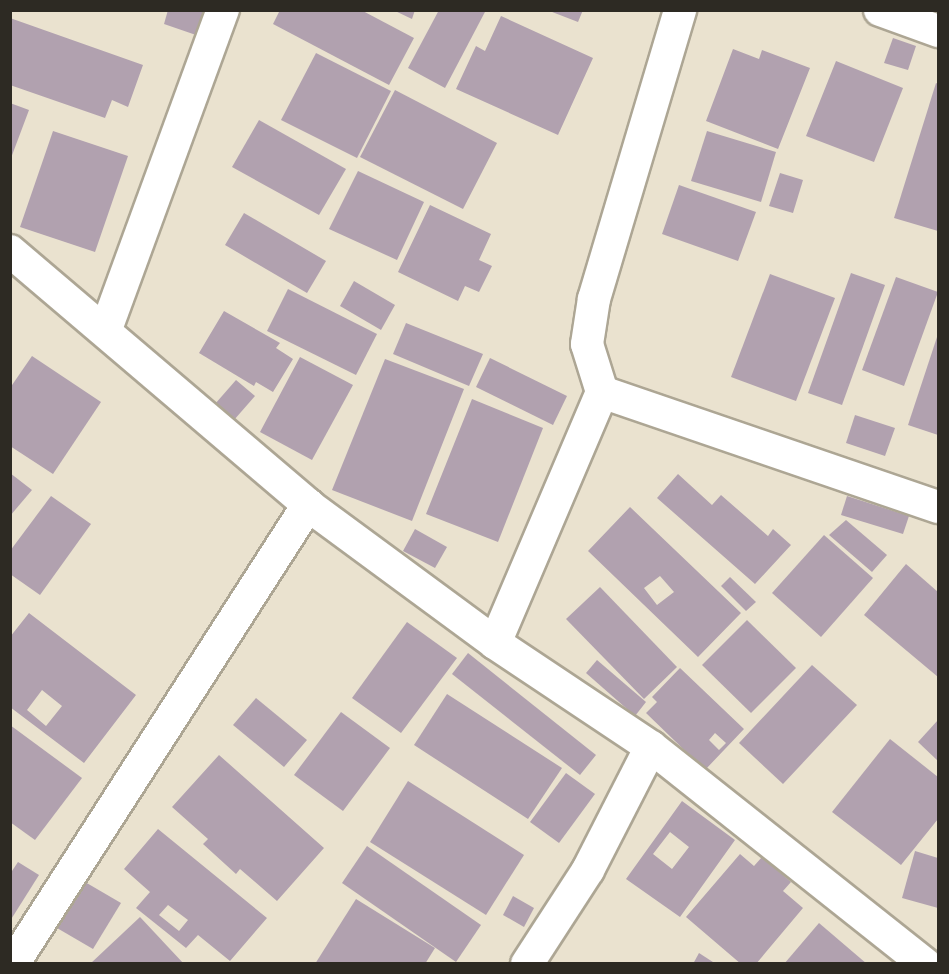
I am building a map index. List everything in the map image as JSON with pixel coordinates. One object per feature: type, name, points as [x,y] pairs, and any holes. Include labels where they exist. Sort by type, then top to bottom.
[{"type":"street","points":[[106,329],[223,10]]},
{"type":"street","points":[[495,643],[602,392],[587,344],[594,299],[680,10]]},
{"type":"street","points":[[880,10],[939,31]]},
{"type":"street","points":[[10,251],[106,329],[308,505],[495,643],[651,747],[925,963]]},
{"type":"street","points":[[602,392],[939,507]]},
{"type":"street","points":[[13,963],[308,505]]},
{"type":"street","points":[[527,963],[588,870],[651,747]]},
{"type":"building","points":[[168,10],[204,10],[196,35],[164,24]]},
{"type":"building","points":[[280,10],[361,10],[414,38],[389,85],[273,24]]},
{"type":"building","points":[[393,10],[415,10],[412,19]]},
{"type":"building","points":[[439,10],[486,10],[445,88],[408,68]]},
{"type":"building","points":[[547,10],[583,10],[578,22]]},
{"type":"building","points":[[501,16],[593,58],[558,135],[456,89],[476,46],[485,51]]},
{"type":"building","points":[[10,18],[143,65],[128,107],[112,100],[105,118],[10,85]]},
{"type":"building","points":[[893,38],[916,46],[908,70],[884,63]]},
{"type":"building","points":[[733,49],[759,59],[762,50],[810,68],[778,149],[706,121]]},
{"type":"building","points":[[316,53],[391,91],[357,158],[281,120]]},
{"type":"building","points":[[836,61],[903,88],[874,162],[806,136]]},
{"type":"building","points":[[936,83],[938,84],[938,231],[894,218]]},
{"type":"building","points":[[395,90],[497,143],[463,209],[360,157]]},
{"type":"building","points":[[10,103],[29,110],[11,158],[10,158]]},
{"type":"building","points":[[259,120],[346,169],[319,215],[232,167]]},
{"type":"building","points":[[53,131],[128,156],[95,252],[20,227]]},
{"type":"building","points":[[707,131],[776,152],[761,202],[691,181]]},
{"type":"building","points":[[358,171],[424,202],[397,260],[329,229]]},
{"type":"building","points":[[780,173],[803,180],[793,213],[769,206]]},
{"type":"building","points":[[679,185],[756,212],[738,261],[662,234]]},
{"type":"building","points":[[430,205],[491,234],[479,260],[492,266],[479,292],[465,286],[458,301],[398,272]]},
{"type":"building","points":[[244,213],[326,261],[307,293],[225,245]]},
{"type":"building","points":[[851,273],[885,285],[842,405],[808,393]]},
{"type":"building","points":[[770,274],[835,298],[796,401],[731,377]]},
{"type":"building","points":[[896,277],[938,292],[904,386],[862,370]]},
{"type":"building","points":[[354,281],[395,305],[381,330],[340,306]]},
{"type":"building","points":[[288,289],[377,334],[356,375],[267,331]]},
{"type":"building","points":[[224,311],[280,343],[276,348],[293,359],[273,392],[256,382],[254,386],[199,353]]},
{"type":"building","points":[[406,323],[483,354],[469,386],[393,354]]},
{"type":"building","points":[[938,334],[938,435],[908,425]]},
{"type":"building","points":[[32,356],[101,402],[53,474],[10,446],[10,388]]},
{"type":"building","points":[[300,357],[353,385],[312,460],[260,432]]},
{"type":"building","points":[[490,358],[567,396],[553,425],[476,387]]},
{"type":"building","points":[[385,359],[464,389],[412,521],[332,490]]},
{"type":"building","points":[[236,380],[255,396],[234,420],[215,404]]},
{"type":"building","points":[[472,399],[543,428],[498,542],[426,514]]},
{"type":"building","points":[[855,415],[895,428],[885,456],[846,443]]},
{"type":"building","points":[[10,473],[32,490],[10,516]]},
{"type":"building","points":[[678,474],[712,505],[721,495],[768,536],[773,529],[791,545],[755,584],[657,498]]},
{"type":"building","points":[[51,496],[91,524],[40,595],[10,574],[10,551]]},
{"type":"building","points":[[847,496],[909,516],[903,534],[841,515]]},
{"type":"building","points":[[630,507],[741,613],[698,657],[588,551]],"holes":[[[660,576],[674,592],[657,605],[644,588]]]},
{"type":"building","points":[[846,520],[887,555],[872,572],[829,535]]},
{"type":"building","points":[[415,529],[447,547],[435,568],[403,551]]},
{"type":"building","points":[[824,535],[873,578],[821,637],[772,593]]},
{"type":"building","points":[[906,564],[938,592],[938,677],[864,615]]},
{"type":"building","points":[[730,577],[756,602],[746,611],[721,586]]},
{"type":"building","points":[[600,587],[677,667],[644,699],[566,619]]},
{"type":"building","points":[[29,613],[136,695],[84,763],[10,707],[10,637]],"holes":[[[42,690],[62,706],[46,726],[27,710]]]},
{"type":"building","points":[[747,620],[796,668],[751,713],[702,665]]},
{"type":"building","points":[[407,622],[457,658],[401,733],[352,698]]},
{"type":"building","points":[[468,653],[596,755],[580,775],[452,674]]},
{"type":"building","points":[[597,660],[646,702],[635,716],[586,673]]},
{"type":"building","points":[[812,665],[857,705],[783,784],[739,743]]},
{"type":"building","points":[[680,668],[744,729],[705,770],[646,713],[657,702],[652,697]],"holes":[[[715,733],[726,743],[719,750],[709,740]]]},
{"type":"building","points":[[447,694],[562,768],[528,819],[414,745]]},
{"type":"building","points":[[256,698],[307,740],[284,767],[233,725]]},
{"type":"building","points":[[341,712],[390,748],[343,811],[294,775]]},
{"type":"building","points":[[938,720],[938,761],[918,742]]},
{"type":"building","points":[[10,725],[82,778],[35,840],[10,822]]},
{"type":"building","points":[[890,739],[938,777],[938,819],[901,865],[832,812]]},
{"type":"building","points":[[219,755],[324,848],[277,901],[240,869],[236,874],[203,844],[208,839],[172,807]]},
{"type":"building","points":[[566,773],[595,794],[559,843],[530,822]]},
{"type":"building","points":[[408,781],[524,855],[486,915],[370,842]]},
{"type":"building","points":[[682,801],[735,840],[680,917],[626,879]],"holes":[[[670,832],[689,847],[672,869],[653,854]]]},
{"type":"building","points":[[158,829],[267,918],[230,961],[198,935],[186,948],[136,908],[150,892],[124,869]],"holes":[[[168,905],[188,920],[179,931],[159,915]]]},
{"type":"building","points":[[367,846],[481,925],[456,962],[342,883]]},
{"type":"building","points":[[915,851],[938,858],[938,908],[902,898]]},
{"type":"building","points":[[740,854],[754,866],[762,857],[791,882],[783,891],[803,908],[756,964],[741,964],[686,917]]},
{"type":"building","points":[[18,862],[39,875],[10,921],[10,874]]},
{"type":"building","points":[[85,882],[121,903],[93,949],[57,928]]},
{"type":"building","points":[[513,896],[534,908],[524,927],[503,915]]},
{"type":"building","points":[[356,899],[435,948],[425,964],[315,964]]},
{"type":"building","points":[[140,917],[184,964],[90,964]]},
{"type":"building","points":[[819,923],[867,964],[784,964]]},
{"type":"building","points":[[699,953],[716,964],[693,964]]}]
